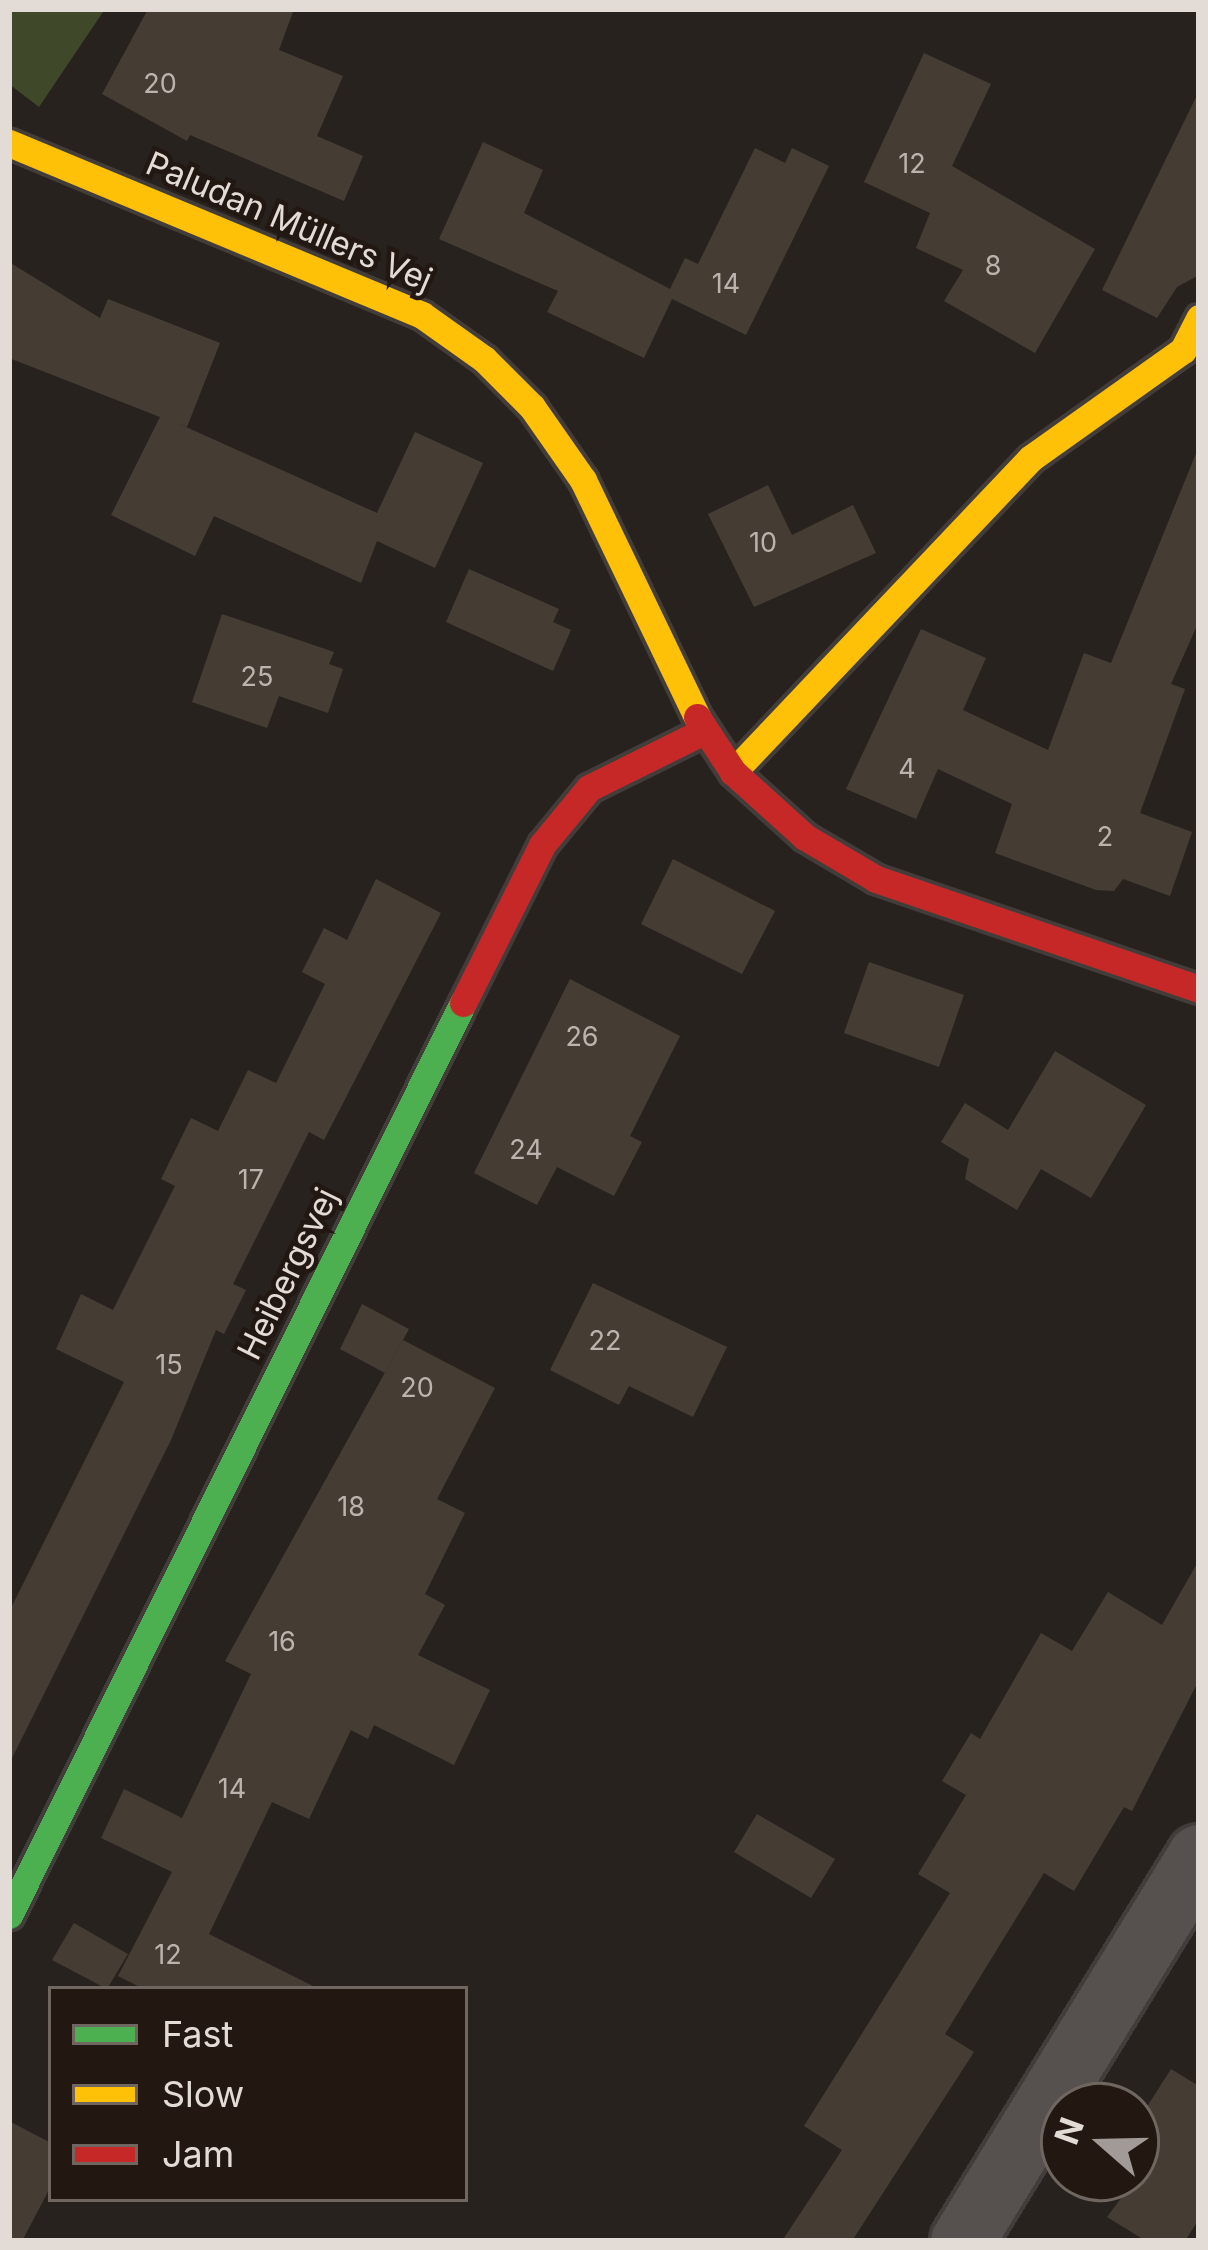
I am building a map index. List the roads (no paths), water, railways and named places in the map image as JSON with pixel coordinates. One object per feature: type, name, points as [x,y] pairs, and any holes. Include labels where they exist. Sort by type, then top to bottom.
[{"type":"street","name":"Paludan Müllers Vej","points":[[9,143],[422,315],[484,359],[532,407],[583,480],[704,731],[734,772],[805,838],[875,879],[1199,989]]},
{"type":"street","points":[[734,772],[1031,458],[1184,350],[1199,318]]},
{"type":"street","name":"Heibergsvej","points":[[9,1915],[542,845],[589,788],[704,731]]},
{"type":"street","points":[[989,2232],[1199,1856]]}]
